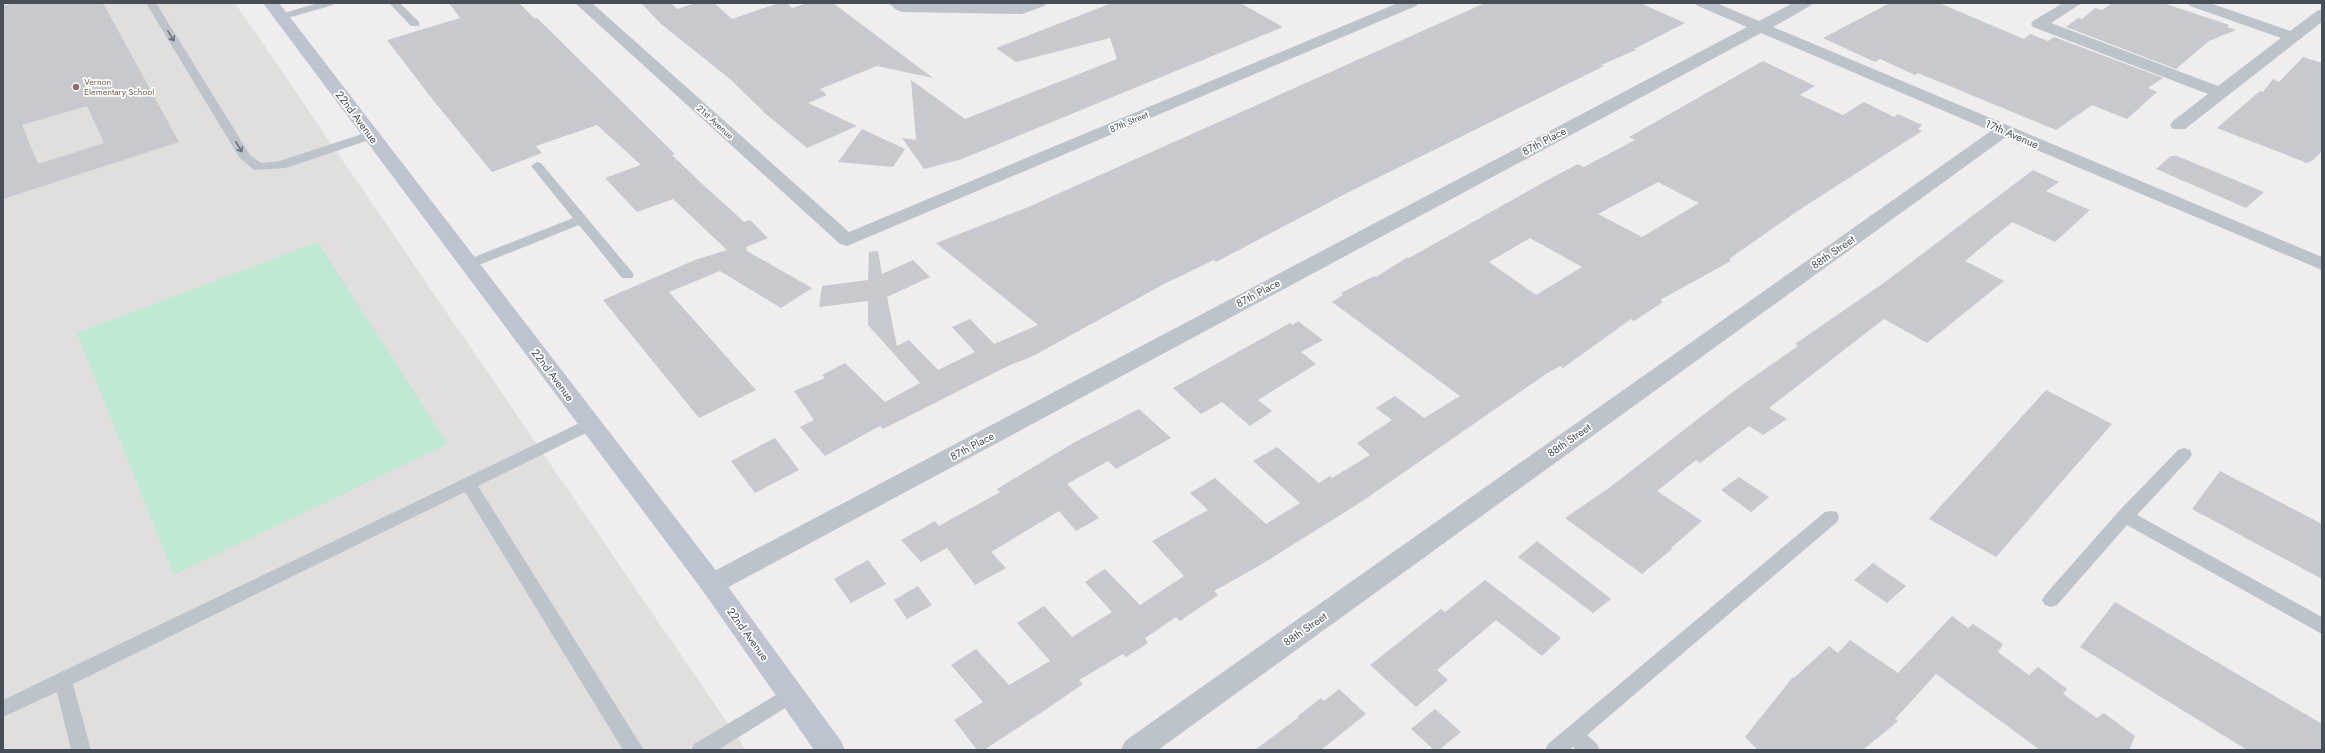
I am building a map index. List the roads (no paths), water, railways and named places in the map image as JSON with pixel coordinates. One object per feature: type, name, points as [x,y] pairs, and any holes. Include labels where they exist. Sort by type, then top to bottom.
[{"type":"street","name":"21st Avenue","points":[[584,3],[847,240]]},
{"type":"street","points":[[896,3],[902,7],[1022,9],[1039,3]]},
{"type":"street","name":"87th Street","points":[[847,240],[1410,3]]},
{"type":"street","name":"17th Avenue","points":[[1703,3],[2003,131],[2322,264]]},
{"type":"street","name":"87th Place","points":[[712,584],[1805,3]]},
{"type":"street","points":[[2074,3],[2039,24],[2220,93]]},
{"type":"street","points":[[2195,3],[2292,37]]},
{"type":"street","name":"22nd Avenue","points":[[276,10],[712,584],[831,750]]},
{"type":"street","points":[[2179,125],[2322,14]]},
{"type":"street","name":"88th Street","points":[[1135,750],[2003,131]]},
{"type":"lane","points":[[151,3],[245,158],[258,167],[282,165],[371,135]]},
{"type":"lane","points":[[276,10],[329,3]]},
{"type":"lane","points":[[394,3],[415,24]]},
{"type":"lane","points":[[537,166],[627,275]]},
{"type":"lane","points":[[469,264],[581,219]]},
{"type":"lane","points":[[3,709],[590,424]]},
{"type":"lane","points":[[2051,600],[2125,516],[2184,454]]},
{"type":"lane","points":[[468,484],[634,750]]},
{"type":"lane","points":[[2125,516],[2322,626]]},
{"type":"lane","points":[[1556,750],[1573,734],[1831,517]]},
{"type":"lane","points":[[63,680],[81,750]]},
{"type":"lane","points":[[701,750],[791,694]]},
{"type":"lane","points":[[1573,734],[1590,750]]},
{"type":"place","name":"Vernon Elementary School","points":[[76,87]]}]
